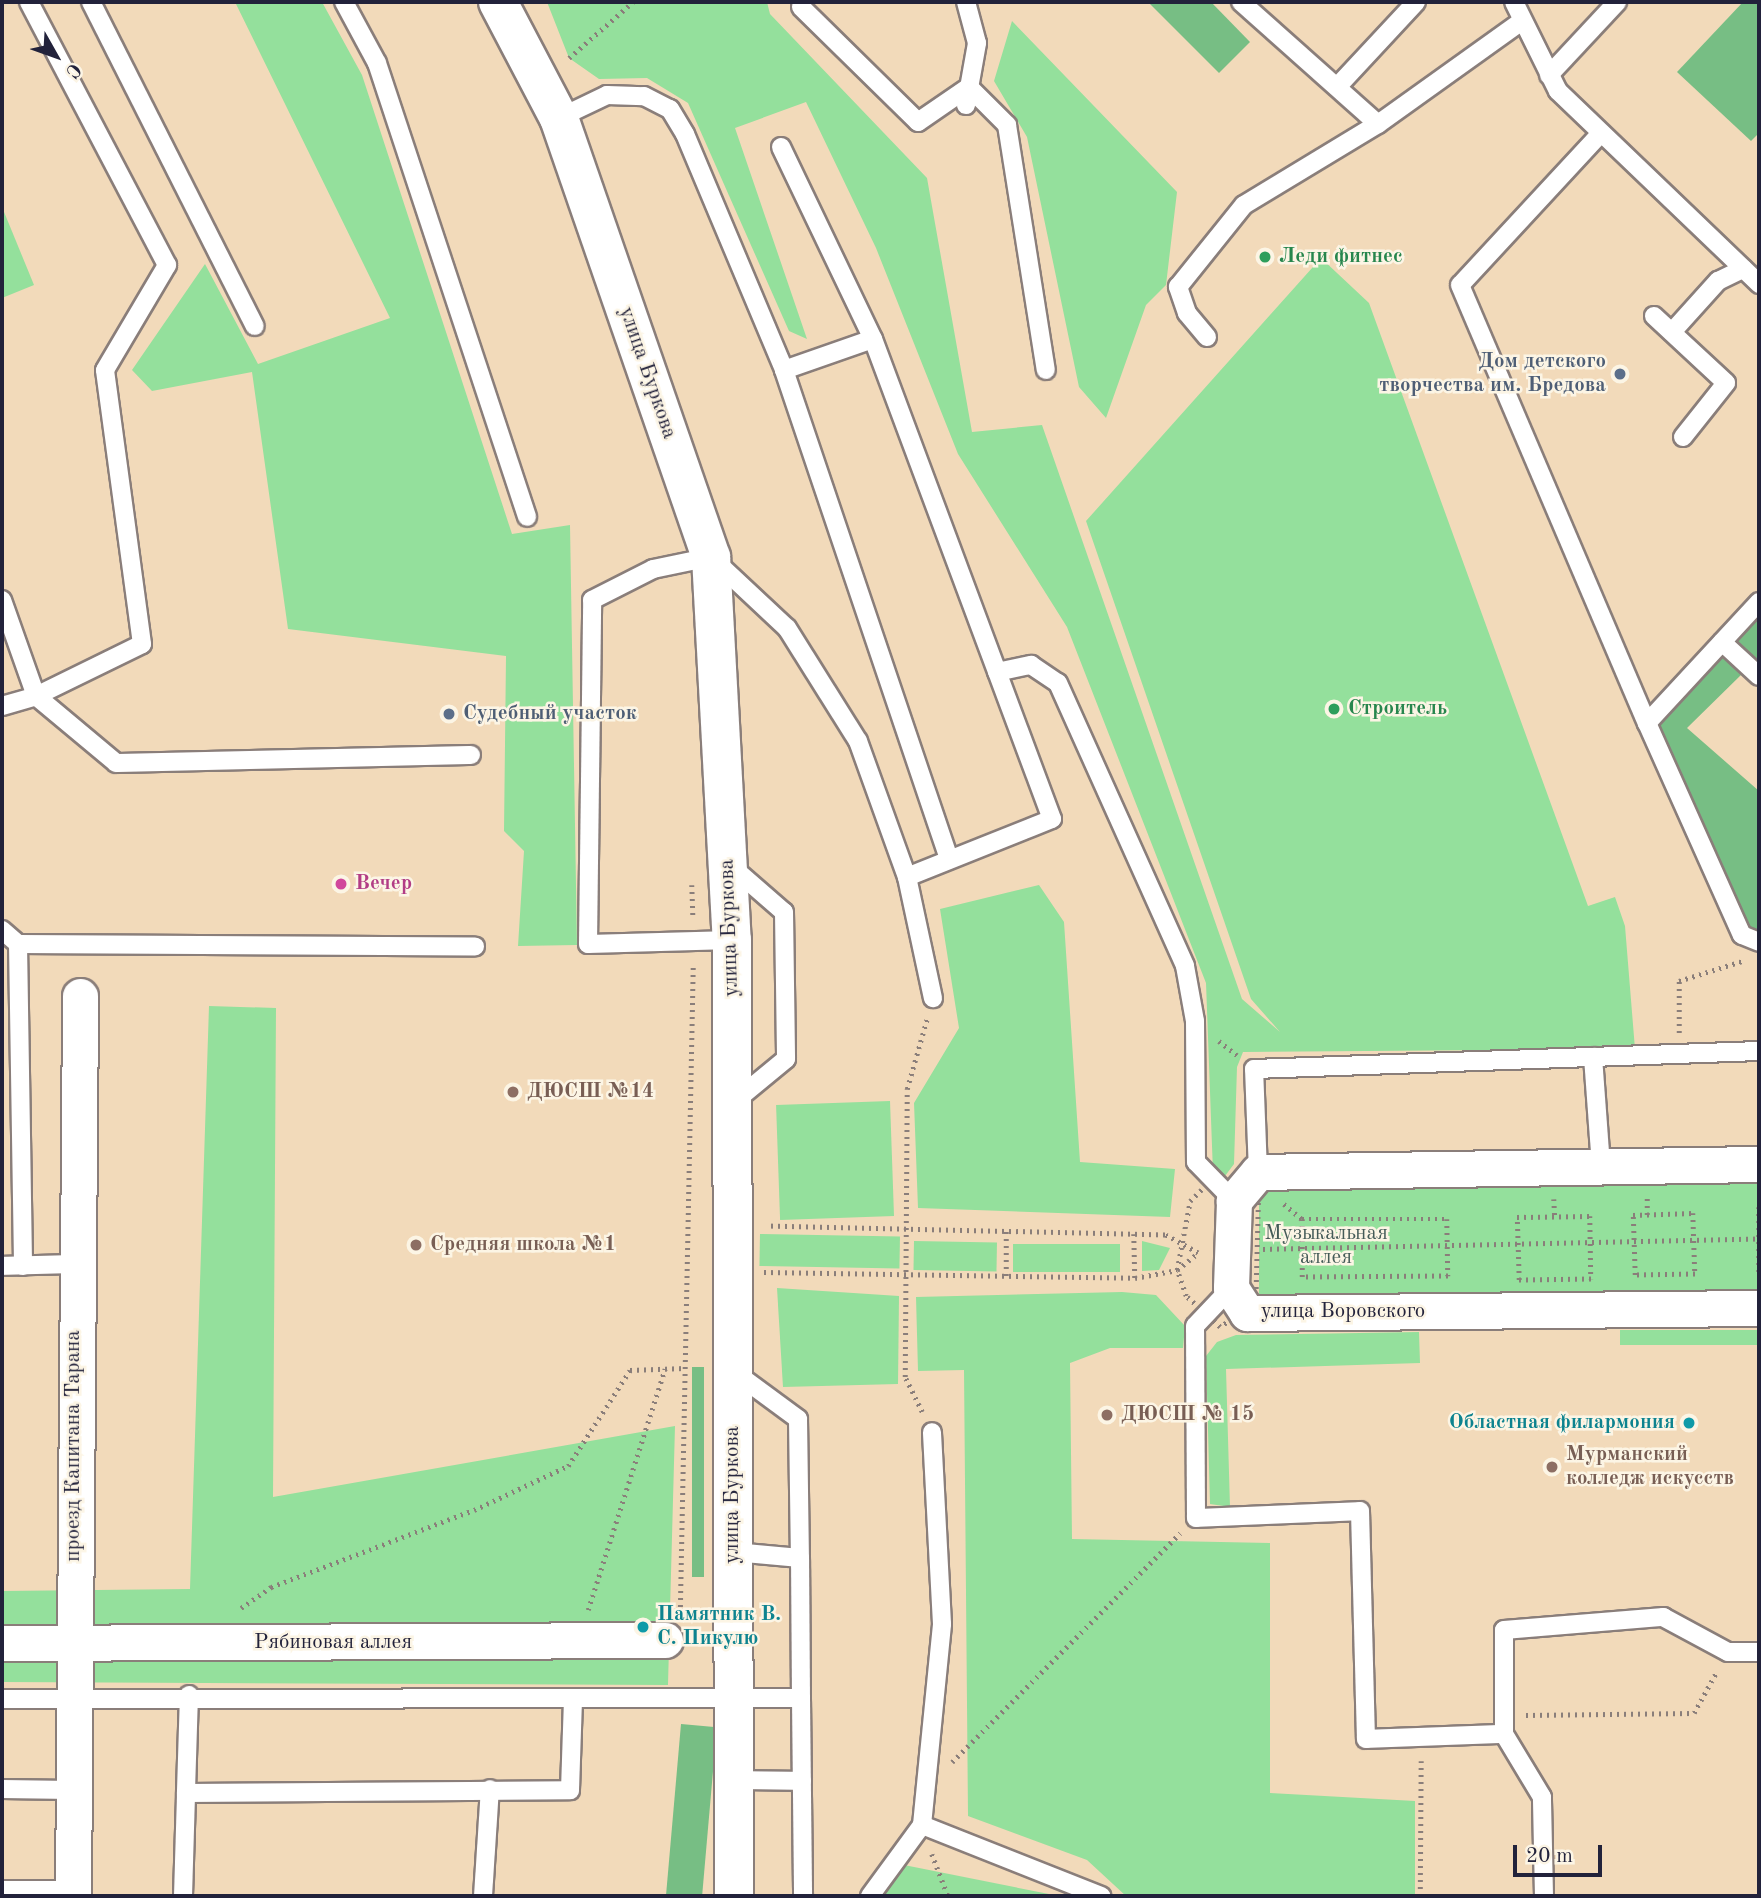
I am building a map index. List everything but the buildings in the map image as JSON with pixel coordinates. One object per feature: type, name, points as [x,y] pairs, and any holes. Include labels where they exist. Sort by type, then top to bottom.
[{"type":"street","name":"улица Буркова","points":[[498,2],[559,118],[711,557],[732,940],[734,1896]]},
{"type":"street","name":"проезд Капитана Тарана","points":[[73,1893],[74,1264],[80,996]]},
{"type":"street","points":[[1231,1288],[1234,1201],[1258,1172],[1759,1164]]},
{"type":"street","name":"улица Воровского","points":[[1231,1288],[1247,1313],[1759,1308]]},
{"type":"street","name":"Рябиновая аллея","points":[[2,1643],[665,1640]]},
{"type":"lane","points":[[2,706],[36,696],[142,644],[105,370],[167,265],[29,2]]},
{"type":"lane","points":[[91,2],[255,326]]},
{"type":"lane","points":[[344,2],[377,63],[527,517]]},
{"type":"lane","points":[[966,2],[977,43],[967,96]]},
{"type":"lane","points":[[1241,2],[1378,124]]},
{"type":"lane","points":[[1337,87],[1416,2]]},
{"type":"lane","points":[[1514,2],[1549,75],[1601,133],[1759,284]]},
{"type":"lane","points":[[1549,75],[1617,2]]},
{"type":"lane","points":[[801,7],[918,122],[967,96]]},
{"type":"lane","points":[[1207,337],[1187,313],[1178,286],[1244,205],[1378,124],[1522,21]]},
{"type":"lane","points":[[559,118],[607,95],[644,96],[670,108],[784,370],[949,859]]},
{"type":"lane","points":[[967,96],[1007,125],[1046,370]]},
{"type":"lane","points":[[1601,133],[1460,285],[1647,723],[1742,935],[1759,942]]},
{"type":"lane","points":[[781,147],[873,339],[1052,819],[908,877]]},
{"type":"lane","points":[[1672,332],[1718,281],[1743,269]]},
{"type":"lane","points":[[1654,316],[1726,383],[1683,437]]},
{"type":"lane","points":[[784,370],[873,339]]},
{"type":"lane","points":[[732,940],[588,944],[592,600],[653,569],[711,557],[787,628],[858,741],[908,877],[933,998]]},
{"type":"lane","points":[[2,600],[36,696],[116,763],[471,755]]},
{"type":"lane","points":[[1647,723],[1759,602]]},
{"type":"lane","points":[[1722,642],[1759,677]]},
{"type":"lane","points":[[997,672],[1031,665],[1058,682],[1185,966],[1195,1021],[1196,1162],[1234,1201]]},
{"type":"lane","points":[[728,864],[784,912],[786,1059],[732,1104]]},
{"type":"lane","points":[[2,930],[18,944],[475,946]]},
{"type":"lane","points":[[18,944],[23,1266]]},
{"type":"lane","points":[[1258,1172],[1254,1069],[1759,1051]]},
{"type":"lane","points":[[1593,1057],[1601,1167]]},
{"type":"lane","points":[[2,1266],[74,1264]]},
{"type":"lane","points":[[1231,1288],[1195,1326],[1196,1518],[1360,1511],[1366,1739],[1504,1734]]},
{"type":"lane","points":[[733,1371],[798,1419],[803,1896]]},
{"type":"lane","points":[[870,1896],[922,1825],[942,1624],[932,1432]]},
{"type":"lane","points":[[734,1552],[800,1558]]},
{"type":"lane","points":[[1544,1896],[1542,1797],[1504,1734],[1504,1630],[1662,1617],[1728,1652],[1759,1652]]},
{"type":"lane","points":[[2,1699],[73,1700],[189,1695],[573,1700],[801,1698]]},
{"type":"lane","points":[[183,1896],[189,1695]]},
{"type":"lane","points":[[186,1793],[570,1790],[573,1700]]},
{"type":"lane","points":[[734,1780],[802,1781]]},
{"type":"lane","points":[[2,1789],[72,1790]]},
{"type":"lane","points":[[483,1896],[491,1789]]},
{"type":"lane","points":[[922,1825],[1101,1896]]},
{"type":"lane","points":[[2,1890],[73,1893]]},
{"type":"path","points":[[569,58],[633,2]]},
{"type":"path","points":[[665,1640],[679,1639],[693,942],[691,873]]},
{"type":"path","points":[[1679,1054],[1679,981],[1748,959]]},
{"type":"path","points":[[932,1432],[905,1377],[905,1275],[906,1089],[933,998]]},
{"type":"path","points":[[1195,1021],[1254,1069]]},
{"type":"path","points":[[1759,1207],[1759,1272]]},
{"type":"path","points":[[1693,1213],[1694,1242],[1695,1273],[1635,1275],[1633,1215],[1693,1213]]},
{"type":"path","points":[[1590,1216],[1591,1245],[1591,1279],[1519,1280],[1517,1217],[1590,1216]]},
{"type":"path","points":[[1302,1219],[1447,1219],[1448,1247],[1448,1276],[1302,1277],[1302,1219]]},
{"type":"path","points":[[756,1225],[1165,1235],[1198,1253],[1177,1270],[1135,1278],[758,1272]]},
{"type":"path","points":[[1006,1231],[1006,1276]]},
{"type":"path","points":[[1134,1234],[1135,1278]]},
{"type":"path","points":[[1257,1249],[1518,1247],[1757,1239]]},
{"type":"path","points":[[237,1611],[271,1587],[474,1510],[568,1466],[629,1370],[685,1368]]},
{"type":"path","points":[[579,1641],[665,1369]]},
{"type":"path","points":[[925,1788],[1196,1518]]},
{"type":"path","points":[[1504,1715],[1694,1713],[1728,1652]]},
{"type":"path","points":[[1420,1896],[1421,1737]]},
{"type":"path","points":[[922,1825],[948,1896]]},
{"type":"green space","points":[[235,2],[322,2],[362,75],[512,534],[570,525],[577,945],[518,946],[524,851],[504,831],[506,656],[288,629],[252,372],[152,391],[132,370],[205,264],[258,364],[390,318]]},
{"type":"green space","name":"Строитель","points":[[547,2],[767,2],[770,14],[927,178],[972,432],[1042,425],[1242,999],[1280,1032],[1251,999],[1086,521],[1321,258],[1369,303],[1588,906],[1615,897],[1625,926],[1635,1049],[1243,1052],[1237,1067],[1234,1164],[1225,1176],[1213,1173],[1206,983],[1067,627],[958,454],[876,248],[806,102],[735,128],[807,339],[789,331],[688,103],[647,78],[599,79],[569,58]]},
{"type":"green space","points":[[1148,2],[1211,2],[1250,42],[1219,73]]},
{"type":"green space","points":[[1743,2],[1759,2],[1759,133],[1751,141],[1677,72]]},
{"type":"green space","points":[[1012,21],[1177,192],[1166,285],[1146,305],[1106,418],[1079,387],[1027,137],[994,81]]},
{"type":"green space","points":[[2,207],[34,285],[2,298]]},
{"type":"green space","points":[[1759,617],[1759,666],[1735,642]]},
{"type":"green space","points":[[1723,657],[1742,674],[1687,728],[1759,791],[1759,942],[1742,935],[1656,724]]},
{"type":"green space","points":[[1039,885],[1064,922],[1080,1162],[1175,1169],[1170,1217],[918,1208],[914,1103],[959,1028],[940,909]]},
{"type":"green space","points":[[209,1006],[276,1008],[273,1497],[675,1426],[668,1685],[2,1682],[2,1591],[190,1589]]},
{"type":"green space","points":[[890,1101],[894,1216],[780,1220],[776,1105]]},
{"type":"green space","name":"Музыкальная аллея","points":[[1259,1181],[1759,1181],[1759,1295],[1259,1295]]},
{"type":"green space","points":[[760,1234],[900,1236],[899,1268],[759,1266]]},
{"type":"green space","points":[[914,1241],[997,1242],[996,1271],[913,1270]]},
{"type":"green space","points":[[1142,1241],[1170,1248],[1159,1270],[1142,1271]]},
{"type":"green space","points":[[1013,1244],[1120,1244],[1120,1272],[1013,1272]]},
{"type":"green space","points":[[777,1288],[899,1296],[898,1384],[783,1387]]},
{"type":"green space","points":[[1122,1292],[1156,1295],[1185,1326],[1183,1348],[1110,1348],[1070,1363],[1072,1539],[1270,1543],[1270,1793],[1415,1801],[1415,1896],[1126,1896],[1087,1860],[968,1816],[964,1370],[918,1371],[916,1297]]},
{"type":"green space","points":[[1620,1330],[1759,1330],[1759,1345],[1620,1345]]},
{"type":"green space","points":[[1419,1332],[1420,1363],[1226,1369],[1230,1507],[1210,1504],[1206,1356],[1217,1342],[1236,1335]]},
{"type":"green space","points":[[692,1367],[704,1367],[704,1577],[692,1577]]},
{"type":"green space","points":[[681,1724],[717,1727],[702,1896],[666,1895]]},
{"type":"green space","points":[[899,1864],[1059,1896],[880,1896]]},
{"type":"place","name":"Леди фитнес","points":[[1265,257]]},
{"type":"place","name":"Дом детского творчества им. Бредова","points":[[1620,374]]},
{"type":"place","name":"Строитель","points":[[1334,709]]},
{"type":"place","name":"Судебный участок","points":[[449,714]]},
{"type":"place","name":"Вечер","points":[[341,884]]},
{"type":"place","name":"ДЮСШ №14","points":[[513,1092]]},
{"type":"place","name":"Средняя школа №1","points":[[416,1245]]},
{"type":"place","name":"ДЮСШ № 15","points":[[1107,1415]]},
{"type":"place","name":"Областная филармония","points":[[1689,1423]]},
{"type":"place","name":"Мурманский колледж искусств","points":[[1552,1467]]},
{"type":"place","name":"Памятник В. С. Пикулю","points":[[643,1627]]}]
